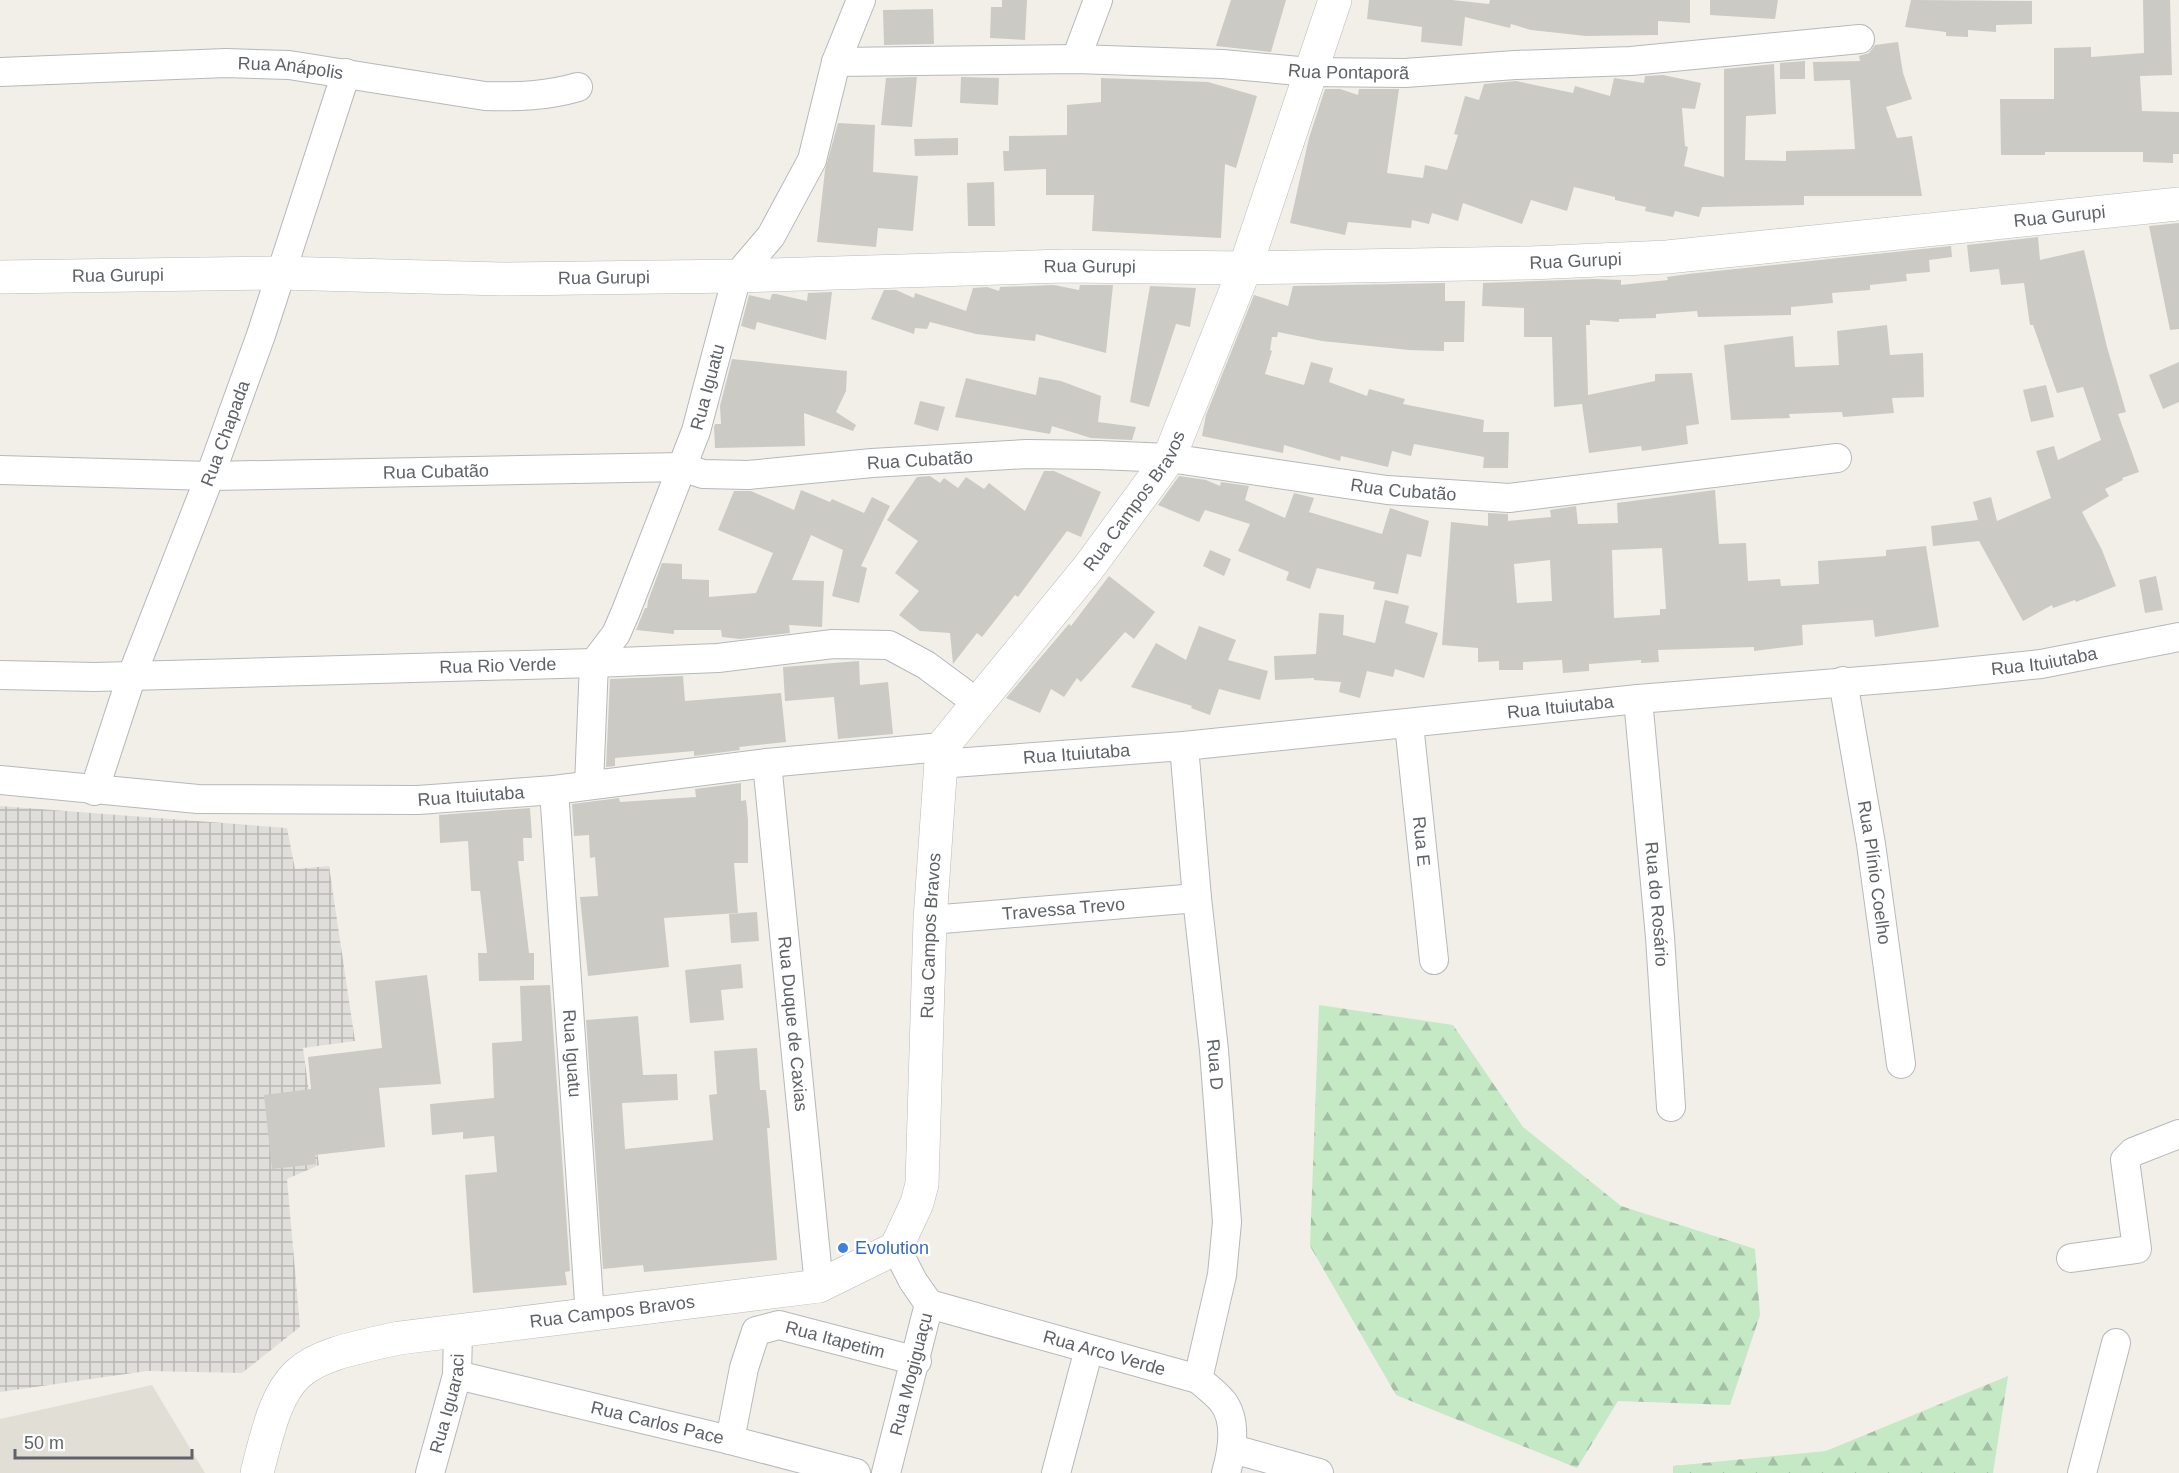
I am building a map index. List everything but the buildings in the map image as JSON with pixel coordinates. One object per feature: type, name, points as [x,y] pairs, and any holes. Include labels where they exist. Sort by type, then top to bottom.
[{"type":"street","name":"Rua Iguatu","points":[[594,663],[616,634],[682,467],[704,404],[737,276],[771,236],[812,160],[836,62],[861,0]]},
{"type":"street","points":[[1076,59],[1098,0]]},
{"type":"street","name":"Rua Campos Bravos","points":[[256,1473],[278,1401],[288,1383],[300,1370],[320,1359],[348,1349],[399,1338],[819,1286],[896,1248],[917,1203],[922,1184],[930,920],[940,755],[976,702],[1089,567],[1169,458],[1245,268],[1335,0]]},
{"type":"street","name":"Rua Pontaporã","points":[[836,62],[1076,59],[1222,64],[1310,72],[1405,73],[1515,64],[1631,62],[1860,39]]},
{"type":"street","name":"Rua Anápolis","points":[[0,72],[226,63],[289,65],[486,96],[518,98],[551,94],[578,87]]},
{"type":"street","name":"Rua Chapada","points":[[94,790],[132,675],[210,476],[261,335],[345,73]]},
{"type":"street","name":"Rua Gurupi","points":[[0,277],[279,273],[501,279],[737,276],[1064,266],[1245,268],[1667,257],[2179,204]]},
{"type":"street","name":"Rua Cubatão","points":[[0,470],[210,476],[682,467],[703,474],[748,475],[872,463],[1027,454],[1169,458],[1387,490],[1509,498],[1837,458]]},
{"type":"street","name":"Rua Ituiutaba","points":[[0,780],[198,799],[344,801],[554,790],[767,763],[1184,746],[1638,699],[2041,664],[2179,638]]},
{"type":"street","name":"Rua Rio Verde","points":[[0,675],[95,678],[132,675],[594,663],[718,658],[834,644],[889,645],[926,665],[976,702]]},
{"type":"street","points":[[589,785],[594,663]]},
{"type":"street","name":"Rua Plínio Coelho","points":[[1843,681],[1871,844],[1901,1064]]},
{"type":"street","name":"Rua do Rosário","points":[[1638,699],[1660,938],[1671,1107]]},
{"type":"street","name":"Rua E","points":[[1409,724],[1434,960]]},
{"type":"street","name":"Rua D","points":[[1184,746],[1197,898],[1214,1050],[1227,1222],[1222,1275],[1198,1379]]},
{"type":"street","name":"Rua Duque de Caxias","points":[[767,763],[819,1286]]},
{"type":"street","name":"Rua Iguatu","points":[[554,790],[590,1316]]},
{"type":"street","name":"Travessa Trevo","points":[[930,920],[1197,898]]},
{"type":"street","points":[[2071,1257],[2137,1249],[2125,1160],[2133,1152],[2179,1134]]},
{"type":"street","name":"Rua Mogiguaçu","points":[[886,1473],[917,1361],[929,1304],[913,1281],[896,1248]]},
{"type":"street","name":"Rua Arco Verde","points":[[929,1304],[1198,1379],[1225,1403],[1232,1429],[1230,1461]]},
{"type":"street","name":"Rua Itapetim","points":[[730,1440],[744,1368],[756,1331],[778,1325],[917,1361]]},
{"type":"street","name":"Rua Iguaraci","points":[[430,1473],[457,1376],[458,1332]]},
{"type":"street","points":[[2082,1473],[2116,1343]]},
{"type":"street","points":[[1056,1473],[1089,1349]]},
{"type":"street","name":"Rua Carlos Pace","points":[[457,1376],[730,1440],[856,1473]]},
{"type":"street","points":[[1230,1461],[1319,1473]]},
{"type":"shaded area","points":[[0,806],[287,828],[295,869],[329,866],[355,1041],[303,1048],[319,1165],[287,1179],[300,1327],[242,1373],[147,1371],[0,1392]]},
{"type":"shaded area","points":[[152,1385],[205,1473],[0,1473],[0,1419]]},
{"type":"green space","points":[[1319,1005],[1453,1025],[1523,1127],[1621,1206],[1755,1249],[1760,1315],[1730,1405],[1618,1401],[1577,1468],[1396,1395],[1310,1246]]},
{"type":"green space","points":[[2008,1376],[1993,1473],[1673,1473],[1673,1466],[1826,1451]]},
{"type":"place","name":"Evolution","points":[[843,1248]]}]
